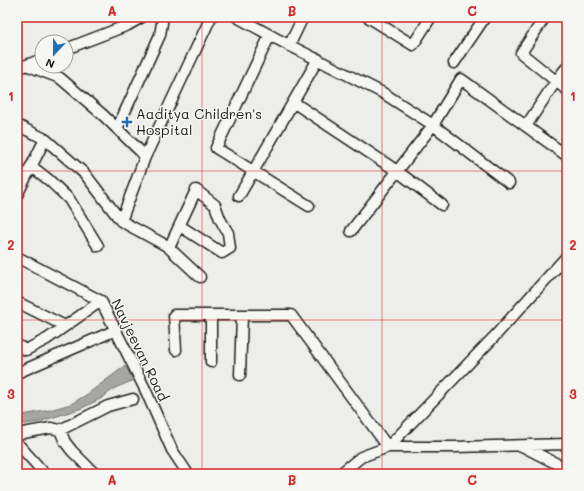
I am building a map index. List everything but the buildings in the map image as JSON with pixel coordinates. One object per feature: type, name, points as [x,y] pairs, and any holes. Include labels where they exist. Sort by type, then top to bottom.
[{"type":"street","points":[[74,46],[128,25],[142,17]]},
{"type":"street","points":[[118,129],[160,35],[163,17]]},
{"type":"street","points":[[121,221],[145,157],[211,17]]},
{"type":"street","points":[[237,17],[289,46],[384,92],[432,125],[510,183]]},
{"type":"street","points":[[289,46],[303,17]]},
{"type":"street","points":[[372,18],[413,44],[431,17]]},
{"type":"street","points":[[454,63],[485,17]]},
{"type":"street","points":[[545,17],[521,53],[567,90]]},
{"type":"street","points":[[270,35],[216,148],[309,206]]},
{"type":"street","points":[[239,196],[318,59]]},
{"type":"street","points":[[22,67],[34,62]]},
{"type":"street","points":[[22,67],[60,78],[103,115],[145,157]]},
{"type":"street","points":[[526,126],[567,67]]},
{"type":"street","points":[[351,231],[432,125],[461,79],[567,156]]},
{"type":"street","points":[[293,102],[397,171],[442,205]]},
{"type":"street","points":[[17,125],[45,139],[85,174],[121,221],[167,246],[200,277]]},
{"type":"street","points":[[17,195],[45,139]]},
{"type":"street","points":[[31,166],[49,180],[69,199],[98,246]]},
{"type":"street","points":[[169,248],[196,190],[215,204],[220,219],[228,233],[230,248],[222,253],[180,226]]},
{"type":"street","points":[[388,447],[494,337],[567,256]]},
{"type":"street","name":"Navjeevan Road","points":[[17,258],[101,301],[145,389],[172,450],[188,474]]},
{"type":"street","points":[[17,345],[26,350],[47,339],[101,301]]},
{"type":"street","points":[[17,302],[65,326]]},
{"type":"street","points":[[176,350],[174,315],[291,315],[388,447]]},
{"type":"street","points":[[211,315],[212,362]]},
{"type":"street","points":[[240,375],[242,315]]},
{"type":"street","points":[[17,373],[116,330]]},
{"type":"street","points":[[17,436],[23,433],[51,428],[60,430],[108,406],[133,399]]},
{"type":"street","points":[[60,430],[65,442],[95,474]]},
{"type":"street","points":[[17,443],[45,474]]},
{"type":"street","points":[[340,474],[361,457],[388,447],[567,444]]},
{"type":"street","points":[[520,445],[567,469]]},
{"type":"shaded area","points":[[125,366],[134,380],[115,388],[102,398],[82,408],[39,422],[17,425],[17,416],[50,410],[71,404],[86,395]]},
{"type":"place","name":"Aaditya Children's Hospital","points":[[127,122]]}]
